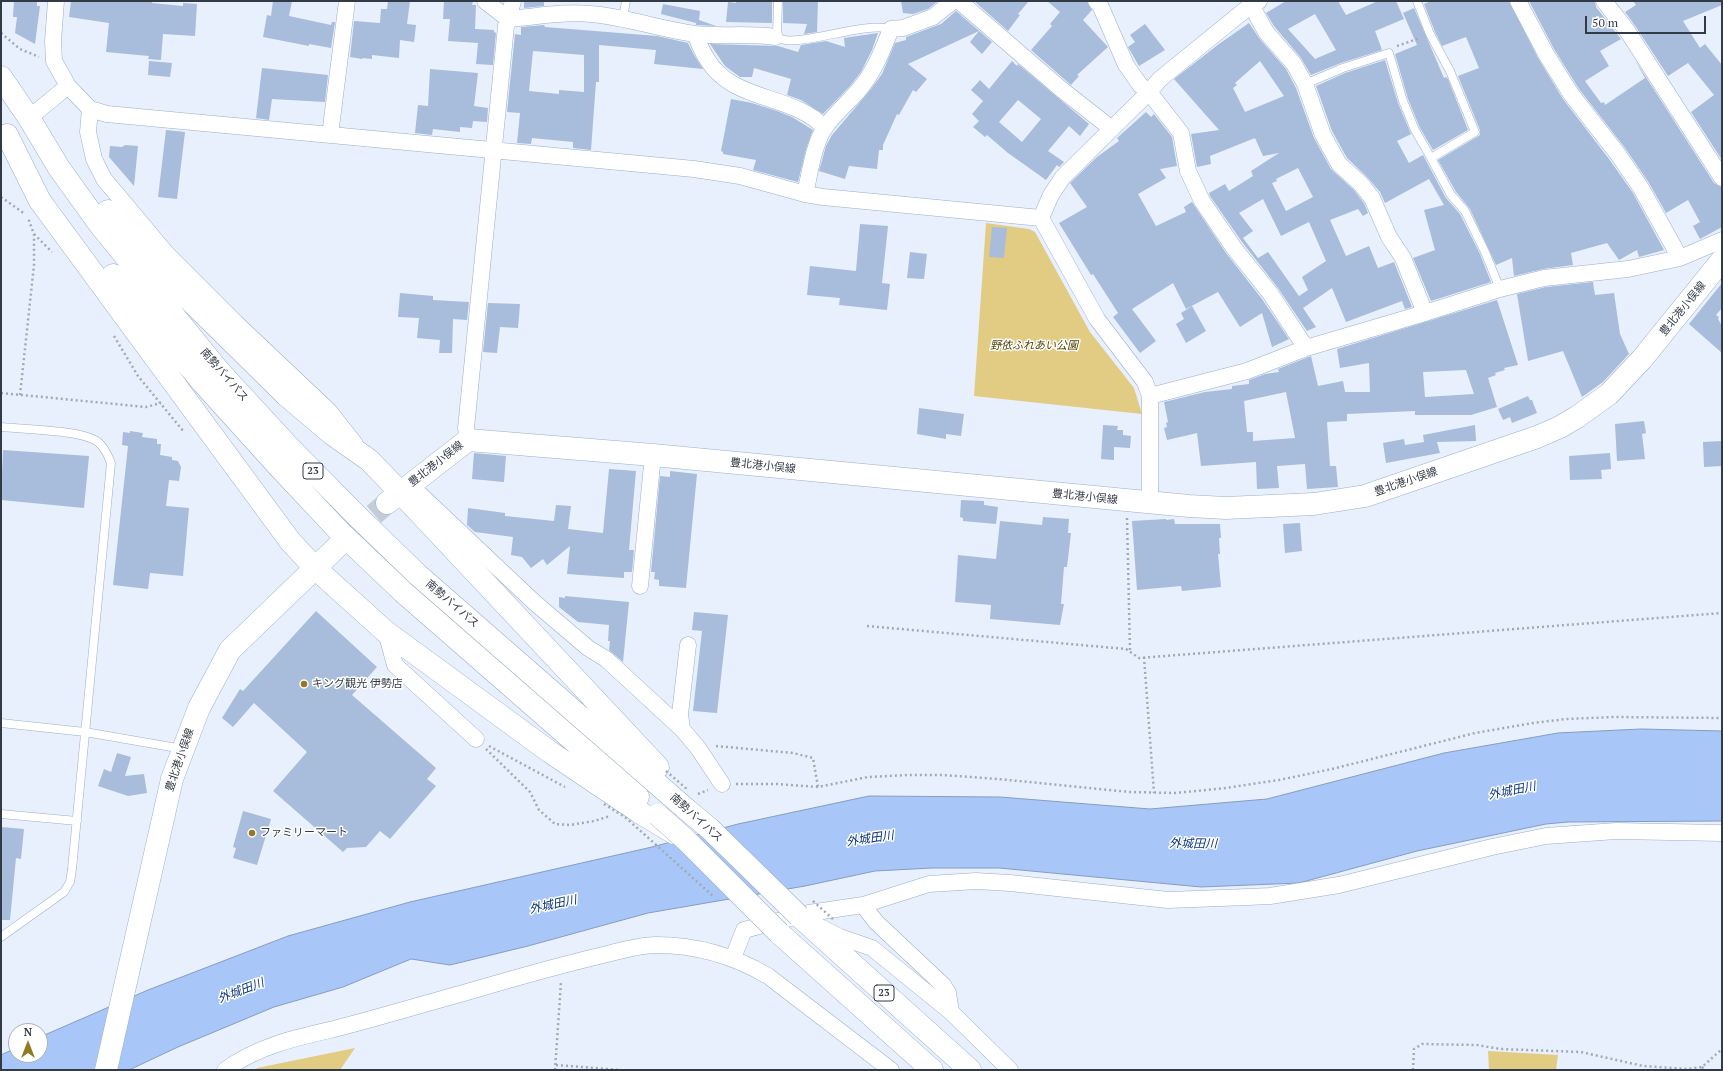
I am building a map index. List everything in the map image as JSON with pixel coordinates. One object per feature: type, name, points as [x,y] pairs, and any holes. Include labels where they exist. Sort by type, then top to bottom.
[{"type":"main road","name":"南勢バイパス","points":[[1,77],[60,168],[100,225],[219,370],[289,447],[418,575],[709,828],[799,916],[970,1070]]},
{"type":"main road","points":[[29,118],[150,261],[286,395],[332,434],[368,460],[677,786],[709,828]]},
{"type":"main road","name":"南勢バイパス","points":[[4,131],[130,297],[203,384],[325,515],[403,592],[686,840],[779,933],[932,1070]]},
{"type":"main road","points":[[4,131],[40,201],[290,541],[315,568],[386,632],[550,752],[639,812],[686,840]]},
{"type":"main road","name":"豊北港小俣線","points":[[399,493],[468,440],[653,455],[1189,506],[1226,508],[1314,504],[1352,498],[1388,489],[1537,437],[1560,427],[1577,417],[1608,394],[1642,359],[1722,260]]},
{"type":"main road","name":"豊北港小俣線","points":[[106,1070],[172,779],[199,708],[230,650],[338,546]]},
{"type":"street","points":[[56,1],[53,41],[54,61],[68,86],[90,109],[107,114],[694,170],[740,176],[805,194],[1041,218]]},
{"type":"street","points":[[330,135],[347,1]]},
{"type":"street","points":[[485,1],[508,19],[590,14],[623,18],[638,23],[696,34],[775,37]]},
{"type":"street","points":[[468,440],[466,428],[506,26],[513,1]]},
{"type":"street","points":[[805,194],[818,142],[825,128],[844,104],[858,90],[876,65],[890,29],[903,28],[933,17],[953,1]]},
{"type":"street","points":[[959,1],[1060,89],[1112,129]]},
{"type":"street","points":[[1096,1],[1100,5],[1126,65],[1140,84],[1149,92],[1176,124],[1181,133],[1188,170],[1202,201],[1234,248],[1270,293],[1306,348]]},
{"type":"street","points":[[1518,1],[1550,61],[1571,94],[1629,170],[1680,258]]},
{"type":"street","points":[[1604,1],[1628,32],[1722,178]]},
{"type":"street","points":[[1041,218],[1051,195],[1063,177],[1149,92],[1160,79],[1255,3],[1266,32],[1294,64],[1305,84],[1323,135],[1339,164],[1361,184],[1372,198],[1389,237],[1403,258],[1425,313]]},
{"type":"street","points":[[696,34],[698,44],[712,68],[731,84],[792,107],[814,118],[825,128]]},
{"type":"street","points":[[29,118],[68,86]]},
{"type":"street","points":[[90,109],[88,132],[94,159],[104,179],[166,253],[236,323],[329,411],[368,460]]},
{"type":"street","points":[[1041,218],[1097,319],[1145,382],[1150,396],[1150,502]]},
{"type":"street","points":[[1150,396],[1247,370],[1306,348],[1500,289],[1544,278],[1628,269],[1680,258],[1722,240]]},
{"type":"street","points":[[640,586],[653,455]]},
{"type":"street","points":[[399,493],[534,602],[588,648],[606,659],[682,729],[698,748],[722,784]]},
{"type":"street","points":[[386,632],[395,665],[476,739]]},
{"type":"street","points":[[682,729],[680,714],[688,645]]},
{"type":"street","points":[[733,958],[744,930],[809,913],[863,906],[929,884],[976,881],[1010,883],[1168,900],[1270,896],[1339,884],[1478,850],[1546,836],[1616,831],[1722,833]]},
{"type":"street","points":[[863,906],[876,922],[943,985],[948,993],[951,1012]]},
{"type":"street","points":[[799,916],[840,938],[872,948],[951,1012],[1010,1070]]},
{"type":"street","points":[[224,1070],[242,1058],[292,1038],[334,1029],[557,966],[655,945],[703,950],[733,958],[752,966],[768,976],[891,1070]]},
{"type":"lane","points":[[623,18],[626,1]]},
{"type":"lane","points":[[778,1],[777,34],[775,37],[779,40],[806,40],[830,34],[863,29],[890,29]]},
{"type":"lane","points":[[1418,1],[1430,34],[1450,71],[1476,132],[1431,158]]},
{"type":"lane","points":[[1305,84],[1343,68],[1389,53],[1403,101],[1415,130],[1451,195],[1465,211],[1486,252],[1500,289]]},
{"type":"lane","points":[[1,427],[82,435],[97,442],[106,452],[111,463],[86,732],[70,882],[64,892],[1,937]]},
{"type":"lane","points":[[1,724],[86,732],[183,749]]},
{"type":"lane","points":[[1,814],[77,821]]},
{"type":"path","points":[[1,33],[20,49],[36,56],[54,61]]},
{"type":"path","points":[[1389,53],[1395,46],[1430,34]]},
{"type":"path","points":[[1,197],[10,202],[27,216],[34,234],[34,265],[20,395]]},
{"type":"path","points":[[1,393],[146,407],[161,403]]},
{"type":"path","points":[[1126,501],[1130,652]]},
{"type":"path","points":[[867,626],[1126,649],[1139,658],[1722,613]]},
{"type":"path","points":[[1144,657],[1154,793]]},
{"type":"path","points":[[722,784],[777,784],[818,787],[868,777],[943,775],[1154,793],[1175,793],[1226,788],[1279,780],[1332,769],[1475,733],[1533,723],[1614,716],[1722,718]]},
{"type":"path","points":[[476,739],[570,789]]},
{"type":"path","points":[[476,739],[530,792],[538,810],[554,824],[570,825],[594,821],[610,816]]},
{"type":"path","points":[[698,748],[704,745],[793,753],[813,758],[818,787]]},
{"type":"path","points":[[597,801],[625,817],[719,902]]},
{"type":"path","points":[[555,1070],[561,981],[557,966]]},
{"type":"path","points":[[1413,1070],[1414,1049],[1422,1044],[1478,1045],[1500,1048],[1581,1052],[1644,1066],[1687,1070],[1702,1067],[1722,1049]]},
{"type":"path","points":[[556,1065],[620,1070]]},
{"type":"path","points":[[1702,1067],[1705,1070]]},
{"type":"green space","name":"野依ふれあい公園","points":[[986,223],[1029,229],[1035,232],[1090,332],[1134,388],[1142,414],[974,396]]},
{"type":"green space","points":[[355,1048],[340,1070],[255,1070],[257,1068]]},
{"type":"green space","points":[[1488,1051],[1558,1055],[1556,1070],[1489,1070]]},
{"type":"water","name":"外城田川","points":[[1642,729],[1722,731],[1722,821],[1568,822],[1546,824],[1417,851],[1299,883],[1201,887],[999,868],[932,868],[875,871],[805,886],[648,913],[528,946],[450,965],[411,959],[343,987],[274,1007],[178,1047],[129,1070],[1,1070],[1,1055],[8,1052],[8,1063],[48,1063],[48,1034],[148,990],[288,936],[410,902],[652,847],[738,824],[869,796],[1000,797],[1150,809],[1267,799],[1444,753],[1558,733]]},
{"type":"building","points":[[14,1],[37,1],[37,6],[40,6],[35,44],[15,33],[17,17],[13,17]]},
{"type":"building","points":[[71,1],[152,1],[152,3],[183,6],[183,3],[197,4],[195,36],[163,34],[161,60],[148,59],[149,56],[106,52],[109,23],[69,17]]},
{"type":"building","points":[[273,1],[292,1],[289,16],[331,25],[332,22],[335,22],[331,48],[309,44],[309,46],[263,37],[267,15],[271,16]]},
{"type":"building","points":[[388,1],[410,1],[407,24],[416,25],[414,42],[400,40],[399,58],[372,55],[372,59],[350,57],[354,21],[380,23],[381,9],[387,9]]},
{"type":"building","points":[[444,1],[473,1],[472,5],[476,5],[475,29],[494,30],[496,33],[493,65],[476,64],[478,43],[448,41],[450,19],[443,19]]},
{"type":"building","points":[[524,1],[544,1],[544,6],[524,8]]},
{"type":"building","points":[[736,1],[772,1],[772,23],[726,22],[728,2],[736,3]]},
{"type":"building","points":[[783,1],[818,1],[817,32],[804,34],[807,24],[783,23]]},
{"type":"building","points":[[901,1],[938,1],[928,9],[913,14],[903,13]]},
{"type":"building","points":[[974,1],[1029,1],[1018,14],[1020,15],[1008,31]]},
{"type":"building","points":[[1047,1],[1087,1],[1092,10],[1083,20],[1108,47],[1077,75],[1079,76],[1071,85],[1031,50],[1052,26],[1050,24],[1060,12]]},
{"type":"building","points":[[1286,1],[1338,1],[1346,15],[1378,1],[1396,1],[1404,19],[1375,31],[1382,50],[1341,63],[1311,75],[1301,58],[1274,26],[1266,13]],"holes":[[[1315,14],[1336,50],[1315,59],[1288,29]]]},
{"type":"building","points":[[1431,1],[1509,1],[1538,58],[1563,99],[1633,193],[1664,250],[1639,257],[1637,250],[1619,260],[1607,243],[1571,253],[1573,265],[1543,269],[1514,276],[1512,258],[1496,265],[1470,209],[1456,192],[1438,160],[1480,135],[1480,130],[1458,76],[1479,68],[1466,37],[1442,46],[1424,4]]},
{"type":"building","points":[[1529,1],[1595,1],[1596,7],[1621,39],[1600,51],[1609,66],[1585,81],[1601,103],[1604,102],[1605,105],[1645,78],[1635,60],[1714,183],[1722,187],[1722,227],[1700,239],[1693,226],[1700,222],[1688,200],[1666,213],[1649,183],[1625,148],[1579,89],[1554,49]]},
{"type":"building","points":[[1633,1],[1722,1],[1722,5],[1683,21],[1700,48],[1705,44],[1722,65],[1722,160],[1691,112],[1714,95],[1688,63],[1668,76],[1625,12],[1636,5]]},
{"type":"building","points":[[663,4],[700,11],[699,20],[716,26],[696,25],[696,23],[661,14]]},
{"type":"building","points":[[1414,8],[1444,78],[1446,77],[1448,79],[1468,130],[1433,150],[1420,128],[1408,99],[1395,54],[1417,45],[1403,13]]},
{"type":"building","points":[[956,11],[992,42],[982,54],[970,42],[979,31],[908,64],[927,79],[916,92],[913,90],[899,115],[897,114],[883,145],[883,150],[879,150],[877,169],[849,166],[845,179],[819,171],[826,146],[832,135],[882,74],[895,43],[906,40],[906,37],[941,24]]},
{"type":"building","points":[[1249,23],[1259,38],[1286,69],[1296,88],[1314,138],[1331,169],[1354,190],[1364,203],[1368,213],[1363,216],[1358,209],[1330,220],[1346,256],[1369,246],[1378,268],[1394,262],[1412,307],[1405,309],[1402,301],[1346,322],[1332,288],[1303,308],[1316,327],[1307,331],[1278,288],[1242,242],[1209,193],[1225,184],[1229,191],[1253,176],[1251,171],[1279,153],[1263,156],[1255,138],[1210,156],[1211,164],[1197,167],[1191,134],[1219,130],[1174,79]],"holes":[[[1260,61],[1284,96],[1245,112],[1233,88],[1237,85],[1235,83]],[[1298,168],[1313,197],[1286,211],[1272,183],[1277,181],[1276,179]],[[1263,199],[1281,236],[1309,222],[1326,261],[1302,277],[1308,290],[1299,296],[1268,252],[1258,258],[1243,238],[1253,231],[1239,213]]]},
{"type":"building","points":[[1145,24],[1165,50],[1139,66],[1128,47],[1135,42],[1130,35]]},
{"type":"building","points":[[544,25],[545,27],[657,36],[688,43],[703,69],[654,64],[656,50],[599,45],[599,82],[596,82],[591,150],[573,148],[573,142],[532,138],[531,144],[517,143],[520,113],[507,112],[515,34],[521,35],[521,27]],"holes":[[[533,51],[584,55],[584,92],[559,90],[559,94],[529,91]]]},
{"type":"building","points":[[878,33],[872,50],[861,72],[851,85],[823,114],[801,100],[787,95],[791,79],[754,68],[752,77],[740,77],[725,66],[710,44],[778,46],[798,52],[801,45],[826,41],[845,47],[844,38]]},
{"type":"building","points":[[1385,60],[1398,103],[1411,134],[1397,141],[1409,163],[1423,155],[1446,198],[1460,214],[1480,254],[1491,282],[1431,301],[1413,258],[1435,250],[1424,210],[1444,205],[1429,179],[1385,203],[1380,192],[1347,158],[1332,131],[1316,86],[1345,73]]},
{"type":"building","points":[[149,61],[172,63],[170,77],[148,75]]},
{"type":"building","points":[[1012,61],[1017,66],[1018,64],[1089,124],[1080,136],[1069,126],[1048,151],[1064,162],[1059,167],[1057,165],[1046,180],[1008,153],[987,135],[985,137],[973,127],[979,121],[972,114],[983,101],[971,90],[980,80],[989,89]],"holes":[[[1018,100],[1041,119],[1022,142],[999,122]]]},
{"type":"building","points":[[262,68],[328,75],[325,102],[272,99],[269,120],[256,118]]},
{"type":"building","points":[[430,69],[478,73],[474,106],[488,108],[487,122],[473,121],[472,128],[460,127],[460,132],[433,129],[432,135],[415,133],[418,105],[428,106]]},
{"type":"building","points":[[731,99],[752,103],[777,111],[792,117],[813,130],[806,149],[798,182],[753,170],[756,160],[723,154],[721,151]]},
{"type":"building","points":[[1146,112],[1151,117],[1154,114],[1172,137],[1177,166],[1160,169],[1166,178],[1138,194],[1156,226],[1186,212],[1184,207],[1192,202],[1226,253],[1262,299],[1289,339],[1272,347],[1262,313],[1240,327],[1218,292],[1186,309],[1173,283],[1132,309],[1156,341],[1140,353],[1113,317],[1118,313],[1093,274],[1091,275],[1059,223],[1087,207],[1070,183],[1097,157],[1119,141],[1117,138]]},
{"type":"building","points":[[166,130],[185,132],[177,199],[158,197]]},
{"type":"building","points":[[125,145],[138,146],[134,186],[109,157],[110,146],[122,147]]},
{"type":"building","points":[[860,224],[888,226],[882,283],[890,284],[887,310],[839,305],[840,298],[807,295],[810,266],[856,271]]},
{"type":"building","points":[[992,227],[1007,228],[1004,258],[989,257]]},
{"type":"building","points":[[910,252],[927,254],[924,279],[907,278]]},
{"type":"building","points":[[1593,282],[1595,295],[1614,293],[1620,334],[1629,354],[1603,382],[1582,397],[1563,351],[1528,361],[1517,294],[1546,287]]},
{"type":"building","points":[[1722,283],[1722,308],[1716,315],[1719,317],[1718,319],[1722,326],[1722,353],[1689,324]]},
{"type":"building","points":[[400,293],[433,296],[433,300],[469,302],[467,320],[453,319],[452,353],[439,353],[440,340],[417,338],[419,318],[398,317]]},
{"type":"building","points":[[1497,300],[1518,365],[1504,368],[1505,370],[1495,373],[1496,375],[1488,378],[1497,407],[1471,415],[1415,415],[1415,411],[1347,414],[1347,421],[1327,422],[1330,466],[1336,466],[1338,487],[1307,489],[1305,464],[1277,466],[1279,488],[1257,489],[1256,462],[1201,466],[1197,433],[1167,440],[1164,428],[1167,427],[1166,423],[1168,422],[1164,402],[1205,392],[1232,389],[1232,386],[1249,384],[1249,380],[1265,374],[1279,372],[1278,369],[1311,356],[1318,386],[1343,381],[1345,392],[1370,392],[1369,363],[1340,368],[1337,349]],"holes":[[[1466,370],[1474,394],[1425,397],[1423,372]],[[1286,392],[1295,438],[1253,441],[1253,432],[1247,432],[1244,401]]]},
{"type":"building","points":[[488,303],[520,304],[518,328],[500,327],[497,353],[483,352]]},
{"type":"building","points":[[1192,306],[1206,331],[1186,343],[1176,324],[1184,319],[1181,313]]},
{"type":"building","points":[[1528,396],[1530,400],[1532,400],[1537,413],[1512,423],[1510,417],[1503,420],[1498,409]]},
{"type":"building","points":[[919,408],[964,414],[961,436],[946,434],[946,439],[917,434]]},
{"type":"building","points":[[1644,421],[1646,433],[1642,434],[1645,459],[1617,461],[1615,424]]},
{"type":"building","points":[[1103,425],[1118,426],[1117,430],[1123,430],[1123,435],[1131,436],[1130,448],[1114,447],[1114,460],[1101,459]]},
{"type":"building","points":[[1475,425],[1476,441],[1437,442],[1440,453],[1386,463],[1383,443],[1404,439],[1405,445],[1424,442],[1423,435]]},
{"type":"building","points":[[130,431],[143,433],[142,437],[157,439],[157,444],[161,444],[160,455],[172,457],[172,460],[178,461],[181,467],[179,481],[169,480],[166,506],[189,508],[183,576],[150,573],[148,589],[113,585],[128,446],[122,445],[123,432],[130,433]]},
{"type":"building","points":[[1722,441],[1722,466],[1704,467],[1703,442]]},
{"type":"building","points":[[3,450],[89,456],[84,508],[1,500]]},
{"type":"building","points":[[474,453],[506,456],[504,482],[472,479]]},
{"type":"building","points":[[1610,453],[1611,469],[1601,470],[1602,479],[1570,480],[1569,456]]},
{"type":"building","points":[[609,469],[636,471],[629,550],[634,550],[632,572],[624,572],[624,578],[567,574],[570,546],[547,565],[543,559],[531,568],[522,557],[511,555],[513,537],[475,532],[467,525],[468,508],[505,513],[505,516],[554,521],[556,505],[571,506],[568,529],[603,533]]},
{"type":"building","points":[[670,471],[697,474],[686,588],[659,586],[659,580],[654,579],[655,572],[651,572],[660,476],[670,477]]},
{"type":"building","points":[[961,500],[984,501],[984,505],[998,507],[996,524],[963,521],[963,518],[960,517]]},
{"type":"building","points":[[1043,517],[1069,519],[1068,533],[1071,533],[1067,567],[1064,567],[1061,604],[1064,604],[1060,625],[990,619],[991,605],[955,602],[958,555],[996,559],[1000,521],[1042,525]]},
{"type":"building","points":[[1174,519],[1175,524],[1220,524],[1220,554],[1218,554],[1221,587],[1182,591],[1181,586],[1137,590],[1132,521]]},
{"type":"building","points":[[1300,523],[1302,551],[1285,553],[1283,524]]},
{"type":"building","points":[[565,596],[629,602],[623,662],[609,650],[609,625],[578,622],[559,607],[559,597],[565,598]]},
{"type":"building","points":[[316,611],[377,667],[352,695],[436,768],[427,779],[436,786],[390,839],[380,831],[366,847],[347,848],[343,852],[273,791],[307,752],[254,703],[233,727],[222,718],[240,689],[243,691]]},
{"type":"building","points":[[694,612],[728,615],[717,713],[693,711],[702,631],[692,630]]},
{"type":"building","points":[[117,753],[131,757],[125,776],[144,774],[147,793],[128,796],[98,786],[104,769],[111,772]]},
{"type":"building","name":"ファミリーマート","points":[[243,811],[271,819],[257,865],[233,858],[236,848],[233,847]]},
{"type":"building","points":[[1,827],[24,829],[21,859],[16,858],[10,920],[1,920]]},
{"type":"tunnel","points":[[349,536],[387,503]]},
{"type":"place","name":"キング観光 伊勢店","points":[[304,684]]},
{"type":"place","name":"ファミリーマート","points":[[252,833]]}]
